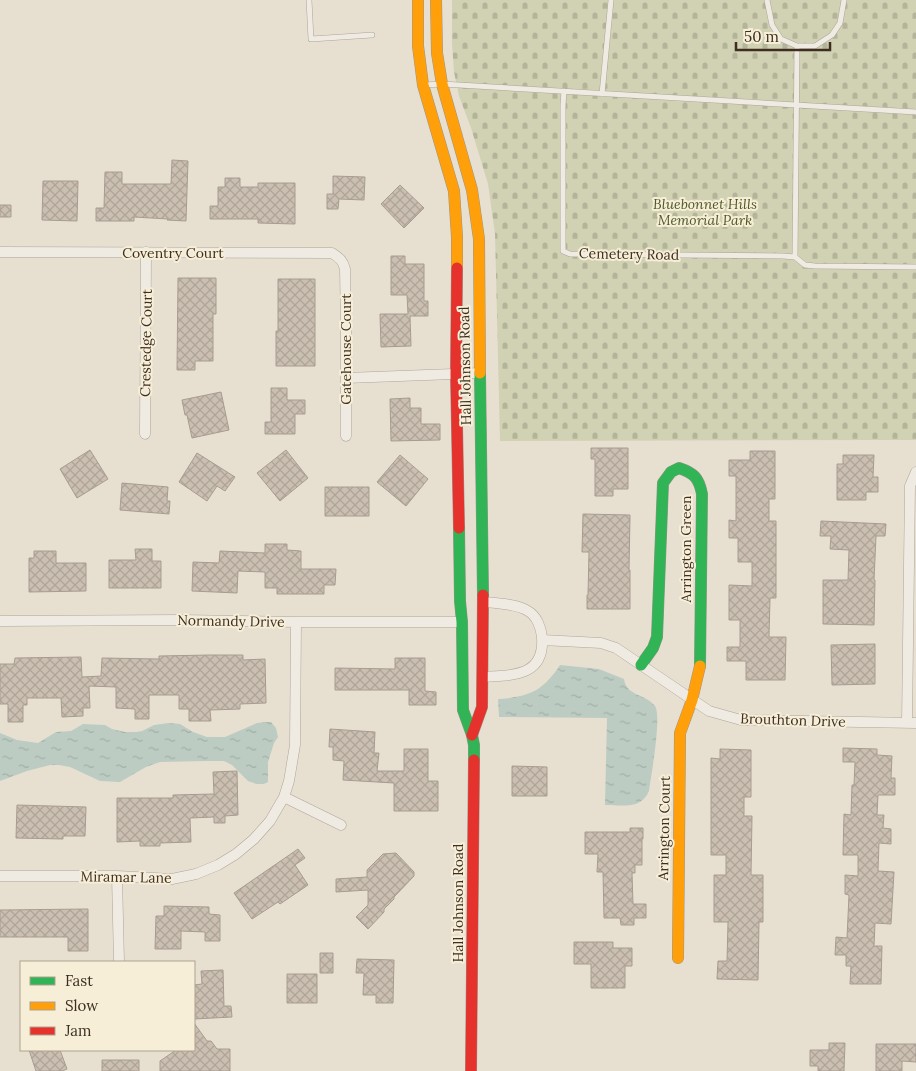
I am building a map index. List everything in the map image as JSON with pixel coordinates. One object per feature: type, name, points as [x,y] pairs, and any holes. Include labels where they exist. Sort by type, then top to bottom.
[{"type":"main road","name":"Hall Johnson Road","points":[[418,0],[418,46],[424,85],[454,191],[457,237],[456,374],[463,710],[472,734],[474,755],[471,1071]]},
{"type":"main road","name":"Hall Johnson Road","points":[[436,0],[436,53],[442,84],[472,190],[479,239],[483,677],[482,707],[472,734]]},
{"type":"main road","name":"Arrington Green","points":[[641,665],[653,648],[657,637],[663,483],[671,472],[679,468],[690,472],[700,483],[702,494],[700,664],[692,700]]},
{"type":"main road","name":"Arrington Court","points":[[678,958],[680,734],[692,700]]},
{"type":"street","name":"Coventry Court","points":[[0,252],[332,253],[344,262]]},
{"type":"street","name":"Crestedge Court","points":[[145,434],[146,252]]},
{"type":"street","name":"Gatehouse Court","points":[[344,262],[346,436]]},
{"type":"street","points":[[346,378],[480,373]]},
{"type":"street","points":[[911,723],[910,486],[916,472]]},
{"type":"street","points":[[483,602],[528,610],[538,623],[542,634],[543,648],[539,660],[529,670],[516,675],[483,677]]},
{"type":"street","name":"Normandy Drive","points":[[0,621],[462,622]]},
{"type":"street","name":"Miramar Lane","points":[[0,876],[117,876],[172,879],[196,874],[218,865],[236,854],[254,839],[270,821],[284,797],[289,781],[295,745],[296,622]]},
{"type":"street","name":"Brouthton Drive","points":[[542,640],[601,643],[616,648],[708,712],[741,720],[911,723]]},
{"type":"street","points":[[284,797],[341,825]]},
{"type":"street","points":[[117,876],[119,961]]},
{"type":"lane","points":[[309,0],[311,39],[372,35]]},
{"type":"lane","points":[[602,94],[611,0]]},
{"type":"lane","points":[[767,0],[772,25],[781,39],[797,46],[815,46],[832,35],[840,22],[844,0]]},
{"type":"lane","points":[[795,258],[797,46]]},
{"type":"lane","points":[[424,85],[442,84],[916,112]]},
{"type":"lane","name":"Cemetery Road","points":[[564,91],[563,251],[570,254],[783,256],[795,258],[805,265],[815,266],[916,267]]},
{"type":"green space","name":"Bluebonnet Hills Memorial Park","points":[[452,0],[916,0],[916,440],[500,441],[495,234],[488,184],[459,96],[454,72]]},
{"type":"water","points":[[560,665],[599,669],[624,679],[628,689],[647,699],[655,706],[657,712],[657,733],[649,791],[646,797],[636,804],[624,806],[605,805],[607,718],[499,717],[498,699],[534,691],[548,681]]},
{"type":"water","points":[[271,722],[276,728],[278,737],[268,762],[268,782],[264,784],[248,781],[232,765],[224,761],[160,762],[146,767],[120,782],[100,781],[70,767],[59,765],[50,765],[27,771],[0,781],[0,733],[17,740],[38,743],[56,732],[71,731],[83,724],[105,725],[125,732],[136,732],[154,725],[169,723],[180,724],[193,732],[207,737],[225,737],[257,723]]},
{"type":"building","points":[[172,160],[188,161],[186,221],[134,217],[134,221],[96,221],[96,208],[104,208],[105,172],[122,172],[122,184],[171,184]]},
{"type":"building","points":[[333,176],[365,177],[364,200],[339,199],[338,209],[327,209],[327,194],[333,194]]},
{"type":"building","points":[[225,178],[240,178],[240,187],[258,187],[258,183],[295,183],[295,224],[258,223],[258,219],[210,219],[210,206],[218,206],[218,187],[225,187]]},
{"type":"building","points":[[43,181],[78,181],[77,221],[42,220]]},
{"type":"building","points":[[400,185],[424,208],[404,228],[381,204]]},
{"type":"building","points":[[0,205],[11,205],[11,217],[0,217]]},
{"type":"building","points":[[391,256],[405,256],[405,264],[424,264],[424,301],[428,301],[428,316],[410,316],[411,346],[381,347],[380,314],[408,314],[407,295],[391,295]]},
{"type":"building","points":[[178,278],[216,278],[216,314],[213,314],[213,361],[195,361],[195,370],[177,370]]},
{"type":"building","points":[[278,279],[315,279],[315,366],[276,366]]},
{"type":"building","points":[[271,388],[287,388],[287,400],[305,400],[305,414],[295,414],[295,434],[265,434],[265,422],[271,422]]},
{"type":"building","points":[[221,392],[229,430],[192,438],[182,400]]},
{"type":"building","points":[[410,398],[410,408],[421,408],[421,424],[440,424],[440,440],[391,441],[390,399]]},
{"type":"building","points":[[591,448],[628,448],[628,489],[613,489],[613,496],[595,496],[595,459],[591,459]]},
{"type":"building","points":[[90,450],[108,479],[77,498],[60,469]]},
{"type":"building","points":[[286,450],[308,478],[280,501],[257,473]]},
{"type":"building","points":[[750,451],[775,451],[775,499],[769,499],[769,521],[776,521],[776,598],[770,598],[769,637],[786,637],[785,680],[746,680],[746,661],[727,661],[727,647],[740,647],[740,620],[729,620],[729,585],[752,586],[752,562],[738,562],[738,538],[729,538],[729,520],[736,521],[736,476],[729,476],[729,460],[750,460]]},
{"type":"building","points":[[197,453],[235,477],[225,491],[217,486],[207,501],[179,482]]},
{"type":"building","points":[[400,455],[428,479],[406,506],[377,482]]},
{"type":"building","points":[[843,455],[874,455],[873,477],[878,477],[878,492],[866,492],[866,500],[837,500],[837,464],[843,464]]},
{"type":"building","points":[[122,483],[168,487],[167,501],[170,501],[169,514],[120,510]]},
{"type":"building","points":[[325,487],[369,487],[369,516],[325,516]]},
{"type":"building","points":[[583,514],[630,515],[630,609],[587,609],[589,552],[582,552]]},
{"type":"building","points":[[821,521],[886,524],[885,536],[876,536],[874,625],[823,624],[823,580],[848,580],[849,550],[830,549],[831,536],[820,536]]},
{"type":"building","points":[[265,544],[287,544],[287,550],[301,551],[301,569],[336,569],[335,585],[324,585],[324,594],[277,594],[277,588],[265,588],[265,572],[238,571],[237,593],[192,591],[193,562],[219,563],[220,551],[265,553]]},
{"type":"building","points":[[135,549],[152,549],[152,561],[161,561],[161,588],[109,588],[109,560],[136,560]]},
{"type":"building","points":[[34,551],[56,551],[56,563],[86,563],[86,591],[29,592],[29,558],[34,558]]},
{"type":"building","points":[[875,644],[875,684],[832,685],[831,645]]},
{"type":"building","points":[[243,655],[243,660],[265,659],[266,703],[240,704],[240,709],[210,710],[211,721],[189,721],[189,709],[179,709],[179,695],[149,695],[149,719],[135,719],[135,709],[116,708],[116,687],[89,686],[90,708],[83,708],[83,716],[62,717],[61,698],[27,698],[27,705],[23,705],[23,722],[8,722],[8,704],[0,704],[0,664],[14,664],[15,658],[81,657],[82,677],[101,676],[102,658],[159,659],[159,656]]},
{"type":"building","points":[[395,658],[425,658],[425,691],[436,692],[436,705],[409,705],[409,690],[335,690],[335,668],[395,669]]},
{"type":"building","points":[[330,729],[375,732],[374,753],[379,753],[377,771],[404,771],[404,749],[428,749],[428,781],[438,781],[438,811],[394,811],[394,783],[343,780],[344,761],[333,760],[333,747],[329,747]]},
{"type":"building","points":[[843,748],[877,749],[877,755],[892,756],[891,778],[895,778],[895,795],[878,795],[877,815],[884,815],[883,828],[891,829],[891,844],[879,843],[878,871],[894,872],[891,924],[875,923],[874,946],[882,946],[881,984],[850,984],[851,966],[846,966],[846,955],[835,955],[836,937],[847,938],[849,895],[845,894],[845,875],[858,876],[858,855],[843,855],[844,814],[851,815],[855,762],[843,762]]},
{"type":"building","points":[[720,749],[751,750],[751,797],[744,797],[744,816],[752,816],[751,875],[763,875],[763,922],[759,922],[758,980],[717,979],[718,961],[727,961],[728,922],[714,922],[714,875],[726,875],[726,855],[711,855],[711,758],[720,759]]},
{"type":"building","points":[[512,766],[547,767],[547,796],[512,796]]},
{"type":"building","points":[[237,771],[238,815],[225,816],[225,823],[214,823],[214,817],[190,818],[191,842],[160,843],[160,846],[140,846],[140,841],[117,842],[117,798],[173,798],[173,795],[214,794],[213,772]]},
{"type":"building","points":[[17,805],[86,807],[85,836],[63,836],[63,839],[16,838]]},
{"type":"building","points":[[630,828],[643,828],[642,865],[635,865],[635,873],[632,873],[633,904],[646,904],[646,918],[634,918],[634,925],[621,925],[620,918],[604,918],[603,872],[597,872],[598,854],[585,854],[585,832],[630,832]]},
{"type":"building","points":[[298,849],[305,858],[295,865],[308,885],[280,904],[278,902],[252,919],[234,893]]},
{"type":"building","points":[[396,853],[414,872],[414,876],[368,929],[356,917],[368,905],[368,890],[336,892],[336,879],[367,877],[367,870],[383,854]]},
{"type":"building","points":[[164,906],[209,907],[209,914],[220,915],[220,941],[205,941],[205,932],[181,931],[181,949],[155,949],[156,916],[164,916]]},
{"type":"building","points":[[88,909],[88,951],[68,951],[68,937],[0,937],[0,910]]},
{"type":"building","points":[[574,942],[613,942],[613,948],[632,948],[632,966],[625,966],[625,988],[591,988],[591,964],[574,964]]},
{"type":"building","points":[[320,953],[333,953],[333,973],[320,973]]},
{"type":"building","points":[[357,959],[394,960],[393,1003],[376,1003],[376,995],[363,995],[364,973],[356,973]]},
{"type":"building","points":[[223,970],[224,1006],[231,1006],[232,1017],[195,1019],[195,985],[202,984],[201,971]]},
{"type":"building","points":[[287,974],[317,974],[317,1003],[287,1003]]},
{"type":"building","points":[[195,1024],[207,1041],[211,1041],[217,1049],[230,1049],[230,1071],[160,1071],[160,1061],[175,1051],[195,1051]]},
{"type":"building","points":[[829,1043],[845,1043],[844,1071],[818,1071],[818,1066],[810,1066],[810,1050],[829,1050]]},
{"type":"building","points":[[876,1044],[916,1044],[916,1062],[902,1061],[902,1071],[876,1071]]},
{"type":"building","points":[[29,1051],[60,1051],[67,1069],[62,1071],[36,1071]]},
{"type":"building","points":[[102,1060],[139,1060],[139,1071],[102,1071]]},
{"type":"traffic: fast","points":[[480,373],[483,595]]},
{"type":"traffic: fast","points":[[641,665],[653,648],[657,637],[663,483],[671,472],[679,468],[695,477],[702,494],[700,666]]},
{"type":"traffic: fast","points":[[459,528],[463,710],[472,735],[474,760]]},
{"type":"traffic: slow","points":[[418,0],[418,46],[423,85],[454,191],[457,268]]},
{"type":"traffic: slow","points":[[436,0],[437,53],[442,84],[472,190],[479,239],[480,373]]},
{"type":"traffic: slow","points":[[678,958],[680,733],[692,700],[700,666]]},
{"type":"traffic: jam","points":[[457,268],[456,374],[459,528]]},
{"type":"traffic: jam","points":[[472,735],[482,707],[483,595]]},
{"type":"traffic: jam","points":[[471,1071],[474,760]]}]
